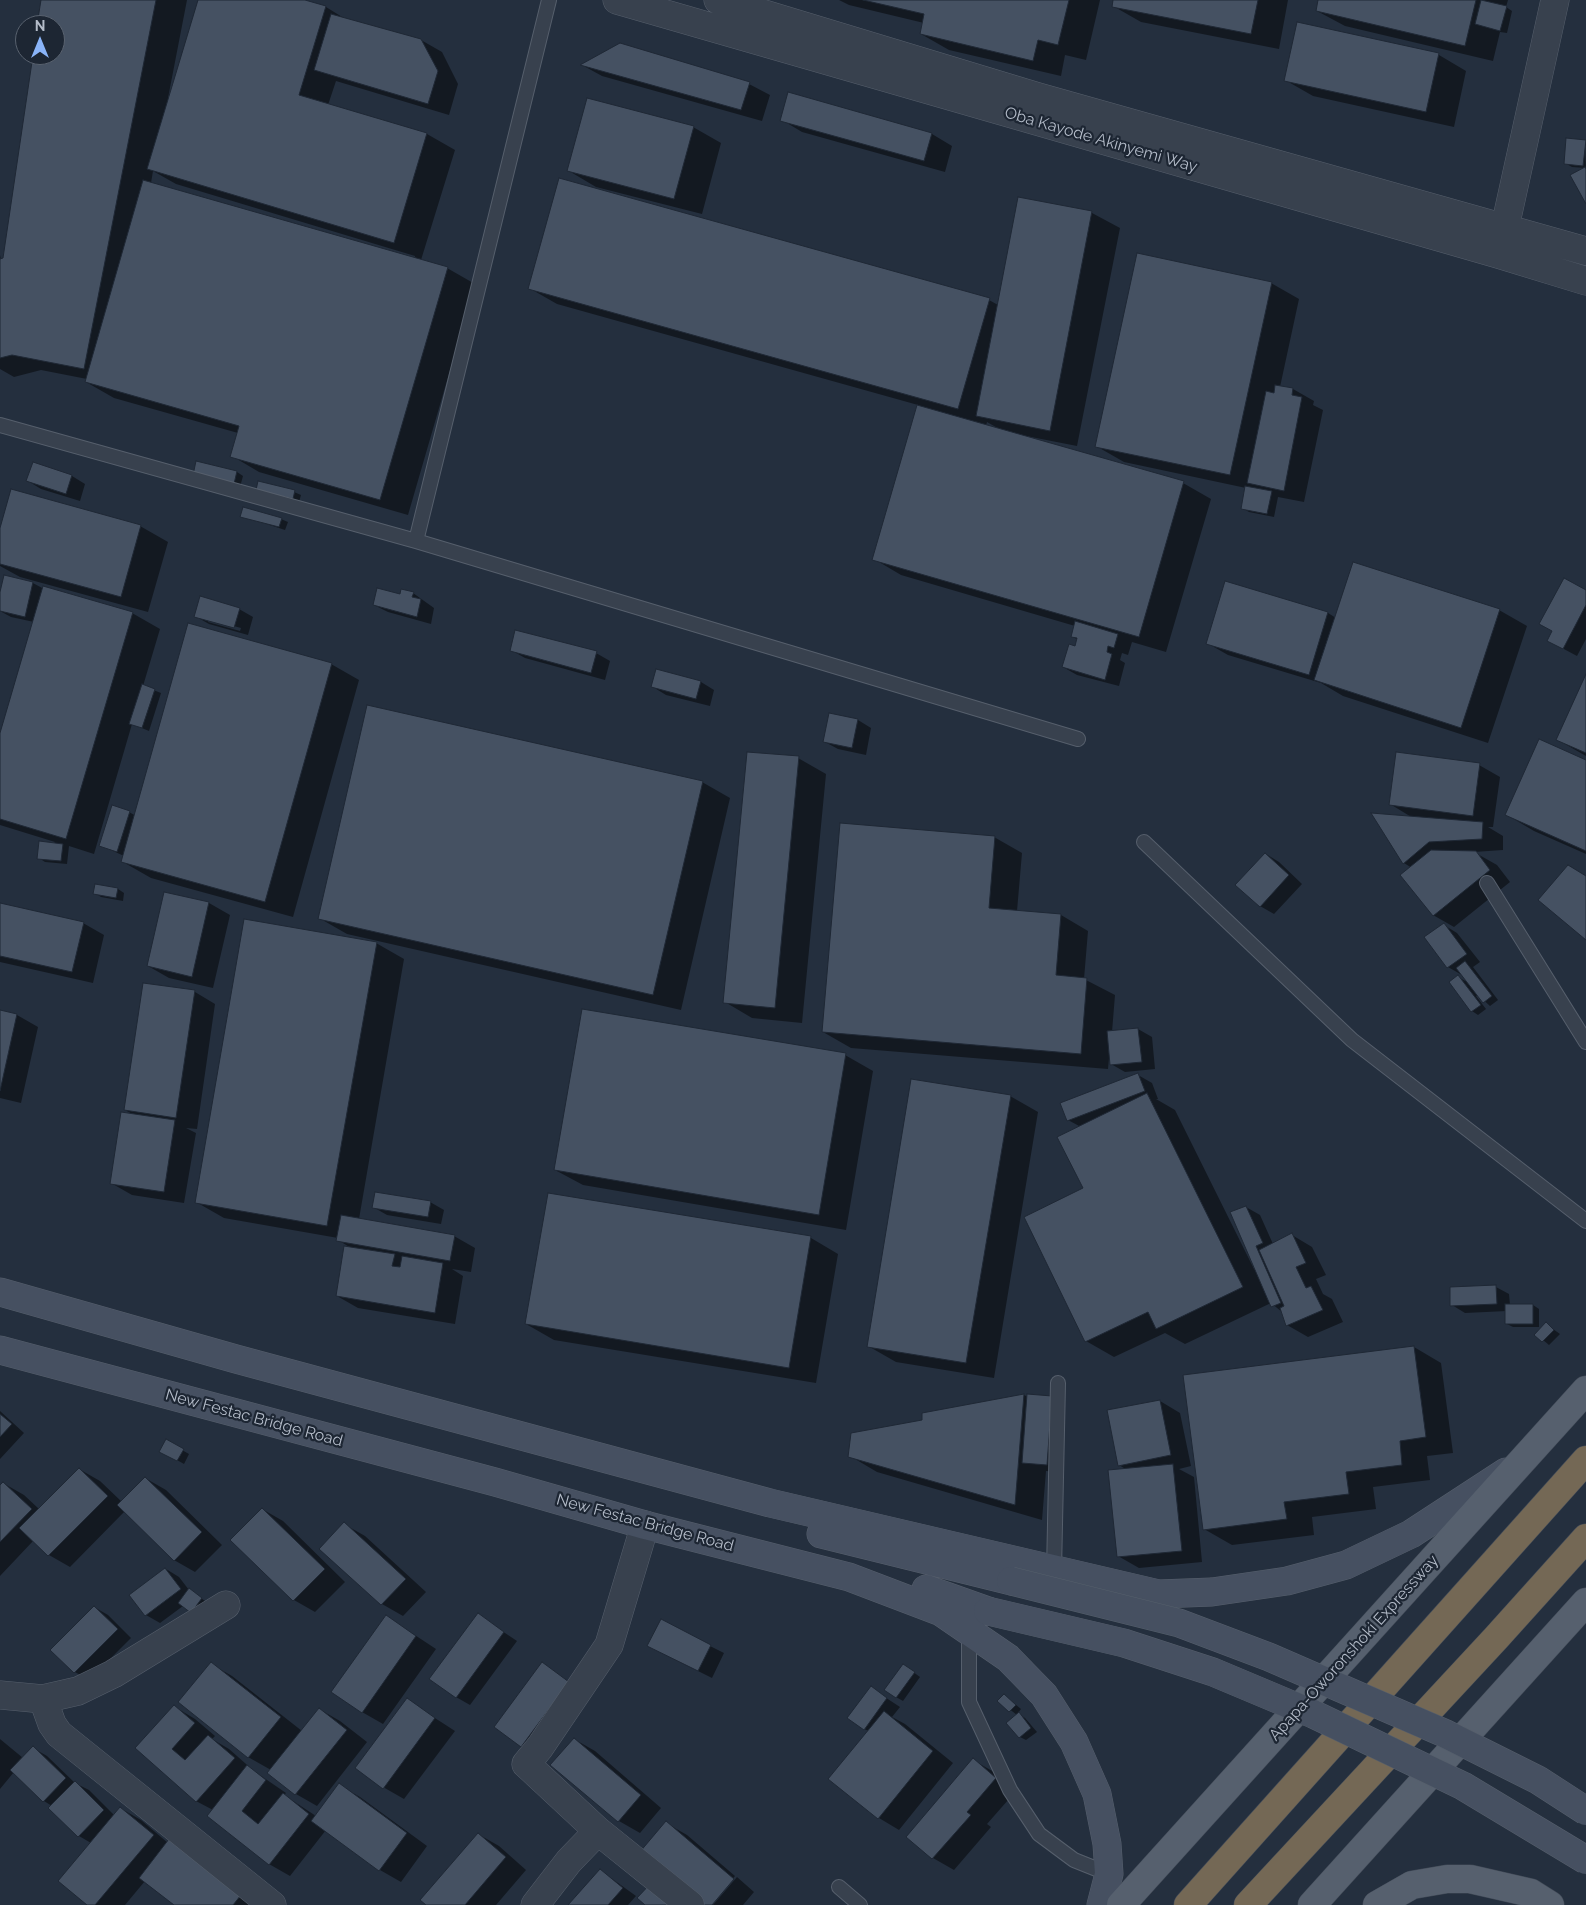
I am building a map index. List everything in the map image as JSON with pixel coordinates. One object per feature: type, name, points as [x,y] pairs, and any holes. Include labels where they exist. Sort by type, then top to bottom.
[{"type":"highway","points":[[1188,1905],[1586,1460]]},
{"type":"highway","points":[[1248,1905],[1496,1638],[1586,1538]]},
{"type":"main road","points":[[0,1292],[446,1417],[770,1503],[1054,1571],[1160,1594],[1212,1592],[1287,1581],[1346,1565],[1411,1534],[1526,1459]]},
{"type":"main road","name":"New Festac Bridge Road","points":[[0,1350],[430,1465],[645,1525],[849,1577],[941,1612],[979,1620],[1008,1658],[1044,1694],[1074,1742],[1097,1794],[1107,1844],[1109,1874],[1101,1905]]},
{"type":"main road","name":"Apapa-Oworonshoki Expressway","points":[[1121,1905],[1526,1459],[1586,1390]]},
{"type":"main road","points":[[446,1417],[481,1444],[871,1548],[1179,1623],[1269,1657],[1444,1733],[1538,1780],[1586,1811]]},
{"type":"main road","points":[[430,1465],[475,1461],[866,1567],[979,1620],[1124,1643],[1213,1672],[1313,1714],[1463,1786],[1586,1860]]},
{"type":"main road","points":[[1312,1905],[1586,1602]]},
{"type":"main road","points":[[1377,1905],[1412,1885],[1447,1879],[1470,1879],[1531,1893],[1550,1905]]},
{"type":"street","name":"Oba Kayode Akinyemi Way","points":[[617,0],[1502,241],[1586,251]]},
{"type":"street","name":"Oba Kayode Akinyemi Way","points":[[718,0],[1502,241],[1586,281]]},
{"type":"street","points":[[1502,241],[1555,0]]},
{"type":"street","points":[[645,1525],[609,1645],[540,1747],[526,1764],[598,1831],[690,1905]]},
{"type":"street","points":[[0,1695],[43,1699],[78,1691],[112,1674],[226,1605]]},
{"type":"street","points":[[43,1699],[52,1724],[59,1734],[272,1905]]},
{"type":"street","points":[[535,1905],[569,1861],[598,1831]]},
{"type":"lane","points":[[416,541],[549,0]]},
{"type":"lane","points":[[0,425],[416,541],[1078,738]]},
{"type":"lane","points":[[1144,842],[1352,1040],[1586,1221]]},
{"type":"lane","points":[[1487,883],[1586,1042]]},
{"type":"lane","points":[[1054,1571],[1058,1382]]},
{"type":"lane","points":[[979,1620],[969,1702],[1010,1790],[1040,1834],[1074,1860],[1109,1874]]},
{"type":"lane","points":[[839,1887],[860,1905]]},
{"type":"building","points":[[41,0],[156,0],[84,369],[12,355],[0,358],[0,259],[3,258],[32,65],[65,65],[65,15],[39,15]]},
{"type":"building","points":[[198,0],[305,0],[326,6],[299,95],[427,133],[394,243],[147,169]]},
{"type":"building","points":[[863,0],[1069,0],[1058,45],[1038,40],[1033,61],[920,34],[924,14]]},
{"type":"building","points":[[1113,0],[1258,0],[1251,34],[1112,7]]},
{"type":"building","points":[[1318,0],[1476,0],[1465,46],[1316,11]]},
{"type":"building","points":[[1481,0],[1507,6],[1500,31],[1475,24]]},
{"type":"building","points":[[331,14],[421,39],[438,71],[428,104],[314,70]]},
{"type":"building","points":[[1297,22],[1439,53],[1426,112],[1284,81]]},
{"type":"building","points":[[620,43],[750,82],[741,110],[580,65]]},
{"type":"building","points":[[788,92],[932,133],[924,161],[780,121]]},
{"type":"building","points":[[587,98],[694,126],[674,199],[567,171]]},
{"type":"building","points":[[1566,138],[1586,140],[1583,166],[1564,164]]},
{"type":"building","points":[[1585,167],[1586,169],[1586,204],[1570,175]]},
{"type":"building","points":[[559,178],[990,298],[958,409],[528,289]]},
{"type":"building","points":[[143,180],[448,267],[380,500],[230,457],[239,426],[85,382]]},
{"type":"building","points":[[1018,197],[1092,211],[1050,431],[976,416]]},
{"type":"building","points":[[1137,253],[1272,282],[1230,475],[1095,447]]},
{"type":"building","points":[[1275,385],[1293,388],[1292,395],[1302,397],[1284,491],[1247,483],[1266,391],[1274,393]]},
{"type":"building","points":[[917,405],[1184,481],[1139,637],[872,560]]},
{"type":"building","points":[[196,461],[237,471],[234,484],[193,475]]},
{"type":"building","points":[[33,462],[72,475],[66,494],[26,481]]},
{"type":"building","points":[[258,481],[295,490],[293,499],[256,490]]},
{"type":"building","points":[[1245,486],[1272,491],[1267,514],[1241,509]]},
{"type":"building","points":[[11,489],[141,525],[121,597],[0,564],[0,528]]},
{"type":"building","points":[[243,507],[282,518],[279,527],[240,517]]},
{"type":"building","points":[[1353,562],[1500,609],[1461,728],[1314,680]]},
{"type":"building","points":[[4,575],[33,582],[25,617],[0,611],[0,592]]},
{"type":"building","points":[[1564,578],[1586,590],[1586,605],[1563,649],[1547,641],[1552,631],[1539,624]]},
{"type":"building","points":[[1225,581],[1328,612],[1309,675],[1206,644]]},
{"type":"building","points":[[43,586],[133,612],[66,839],[0,819],[0,733]]},
{"type":"building","points":[[377,588],[400,594],[401,589],[414,592],[412,597],[421,599],[417,617],[373,605]]},
{"type":"building","points":[[200,596],[240,608],[234,628],[194,617]]},
{"type":"building","points":[[1075,621],[1118,634],[1114,648],[1108,646],[1107,652],[1112,654],[1105,680],[1062,667],[1069,644],[1075,646],[1077,638],[1071,637]]},
{"type":"building","points":[[188,623],[332,663],[265,902],[121,862]]},
{"type":"building","points":[[515,630],[597,651],[591,673],[510,651]]},
{"type":"building","points":[[656,669],[701,681],[696,699],[651,687]]},
{"type":"building","points":[[1586,674],[1586,753],[1556,740]]},
{"type":"building","points":[[142,684],[155,689],[142,728],[129,724]]},
{"type":"building","points":[[367,705],[703,781],[653,995],[318,919]]},
{"type":"building","points":[[829,713],[858,719],[852,748],[823,742]]},
{"type":"building","points":[[1539,739],[1586,760],[1586,851],[1505,815]]},
{"type":"building","points":[[747,752],[799,756],[775,1008],[723,1003]]},
{"type":"building","points":[[1396,752],[1480,763],[1473,816],[1389,805]]},
{"type":"building","points":[[112,805],[130,811],[117,852],[99,846]]},
{"type":"building","points":[[1371,813],[1483,822],[1482,839],[1429,842],[1403,864]]},
{"type":"building","points":[[840,823],[995,836],[989,908],[1061,914],[1056,975],[1087,978],[1081,1054],[822,1032]]},
{"type":"building","points":[[39,841],[63,844],[61,861],[37,859]]},
{"type":"building","points":[[1431,850],[1476,851],[1490,870],[1433,916],[1400,875]]},
{"type":"building","points":[[1265,853],[1289,875],[1260,907],[1235,885]]},
{"type":"building","points":[[1568,865],[1586,876],[1586,940],[1538,900]]},
{"type":"building","points":[[95,884],[118,888],[116,898],[93,894]]},
{"type":"building","points":[[164,892],[209,902],[192,977],[147,966]]},
{"type":"building","points":[[0,903],[84,922],[72,972],[0,956]]},
{"type":"building","points":[[244,919],[377,942],[327,1226],[195,1203]]},
{"type":"building","points":[[1444,923],[1467,954],[1447,968],[1424,937]]},
{"type":"building","points":[[1465,961],[1492,996],[1483,1003],[1456,968]]},
{"type":"building","points":[[1458,975],[1481,1005],[1471,1012],[1449,982]]},
{"type":"building","points":[[143,983],[195,990],[176,1118],[124,1110]]},
{"type":"building","points":[[582,1009],[846,1053],[819,1215],[554,1170]]},
{"type":"building","points":[[0,1010],[17,1014],[0,1091]]},
{"type":"building","points":[[1138,1028],[1142,1062],[1110,1065],[1107,1031]]},
{"type":"building","points":[[1138,1073],[1145,1091],[1067,1121],[1060,1103]]},
{"type":"building","points":[[911,1079],[1011,1095],[966,1363],[867,1347]]},
{"type":"building","points":[[1147,1093],[1243,1287],[1156,1329],[1148,1312],[1085,1342],[1024,1217],[1083,1188],[1057,1137]]},
{"type":"building","points":[[121,1112],[175,1120],[164,1192],[110,1184]]},
{"type":"building","points":[[375,1192],[431,1201],[428,1217],[372,1208]]},
{"type":"building","points":[[548,1193],[811,1236],[789,1368],[525,1324]]},
{"type":"building","points":[[1246,1206],[1263,1243],[1256,1246],[1281,1303],[1271,1307],[1230,1212]]},
{"type":"building","points":[[341,1215],[455,1235],[450,1261],[336,1241]]},
{"type":"building","points":[[1292,1233],[1306,1263],[1296,1267],[1306,1288],[1311,1286],[1323,1310],[1286,1326],[1280,1308],[1284,1306],[1259,1250]]},
{"type":"building","points":[[344,1246],[395,1254],[392,1266],[400,1267],[402,1256],[443,1263],[435,1313],[336,1296]]},
{"type":"building","points":[[1496,1285],[1497,1304],[1450,1306],[1450,1287]]},
{"type":"building","points":[[1505,1304],[1533,1304],[1533,1324],[1505,1324]]},
{"type":"building","points":[[1546,1322],[1554,1330],[1542,1342],[1534,1335]]},
{"type":"building","points":[[1414,1346],[1426,1437],[1400,1441],[1402,1465],[1346,1472],[1349,1494],[1284,1502],[1287,1519],[1203,1530],[1183,1375]]},
{"type":"building","points":[[1024,1394],[1015,1505],[848,1457],[851,1433],[922,1420],[922,1413]]},
{"type":"building","points":[[1027,1394],[1052,1396],[1047,1465],[1022,1463]]},
{"type":"building","points":[[1160,1400],[1171,1455],[1118,1466],[1107,1410]]},
{"type":"building","points":[[0,1414],[12,1424],[0,1437]]},
{"type":"building","points":[[166,1439],[184,1449],[177,1461],[159,1452]]},
{"type":"building","points":[[1173,1464],[1182,1551],[1117,1557],[1108,1470]]},
{"type":"building","points":[[79,1468],[108,1496],[48,1556],[19,1528]]},
{"type":"building","points":[[145,1477],[202,1532],[174,1561],[117,1505]]},
{"type":"building","points":[[3,1482],[32,1509],[0,1542],[0,1485]]},
{"type":"building","points":[[262,1508],[325,1569],[293,1601],[230,1540]]},
{"type":"building","points":[[344,1522],[406,1579],[381,1605],[319,1549]]},
{"type":"building","points":[[165,1568],[181,1589],[145,1616],[129,1595]]},
{"type":"building","points":[[189,1588],[202,1598],[191,1613],[178,1603]]},
{"type":"building","points":[[94,1606],[118,1629],[74,1673],[50,1650]]},
{"type":"building","points":[[478,1613],[504,1632],[456,1698],[429,1679]]},
{"type":"building","points":[[386,1615],[416,1636],[362,1713],[331,1692]]},
{"type":"building","points":[[661,1619],[711,1645],[698,1671],[647,1646]]},
{"type":"building","points":[[211,1662],[281,1717],[248,1758],[178,1702]]},
{"type":"building","points":[[542,1662],[569,1682],[521,1747],[494,1727]]},
{"type":"building","points":[[903,1664],[915,1672],[896,1698],[884,1690]]},
{"type":"building","points":[[871,1686],[887,1698],[864,1730],[847,1718]]},
{"type":"building","points":[[1004,1694],[1016,1705],[1009,1712],[997,1701]]},
{"type":"building","points":[[407,1698],[435,1718],[383,1789],[355,1768]]},
{"type":"building","points":[[174,1705],[195,1723],[172,1749],[185,1760],[208,1735],[235,1758],[196,1802],[135,1748]]},
{"type":"building","points":[[319,1708],[347,1730],[295,1795],[267,1773]]},
{"type":"building","points":[[884,1711],[933,1751],[878,1819],[828,1779]]},
{"type":"building","points":[[1019,1712],[1031,1728],[1019,1738],[1006,1723]]},
{"type":"building","points":[[574,1738],[641,1795],[618,1822],[550,1765]]},
{"type":"building","points":[[33,1746],[66,1778],[43,1802],[10,1770]]},
{"type":"building","points":[[973,1758],[996,1778],[967,1812],[971,1815],[932,1859],[906,1837]]},
{"type":"building","points":[[247,1765],[266,1780],[242,1811],[258,1824],[283,1793],[309,1814],[269,1865],[207,1816]]},
{"type":"building","points":[[75,1781],[104,1810],[78,1837],[48,1808]]},
{"type":"building","points":[[339,1783],[407,1833],[379,1871],[311,1821]]},
{"type":"building","points":[[120,1807],[154,1835],[95,1905],[87,1905],[58,1881]]},
{"type":"building","points":[[666,1821],[734,1879],[712,1905],[700,1905],[639,1853]]},
{"type":"building","points":[[478,1833],[506,1857],[465,1905],[426,1905],[420,1900]]},
{"type":"building","points":[[169,1839],[241,1895],[233,1905],[174,1905],[139,1878]]},
{"type":"building","points":[[600,1869],[623,1888],[608,1905],[568,1905]]},
{"type":"building","points":[[652,1882],[679,1905],[645,1905],[637,1898]]}]
